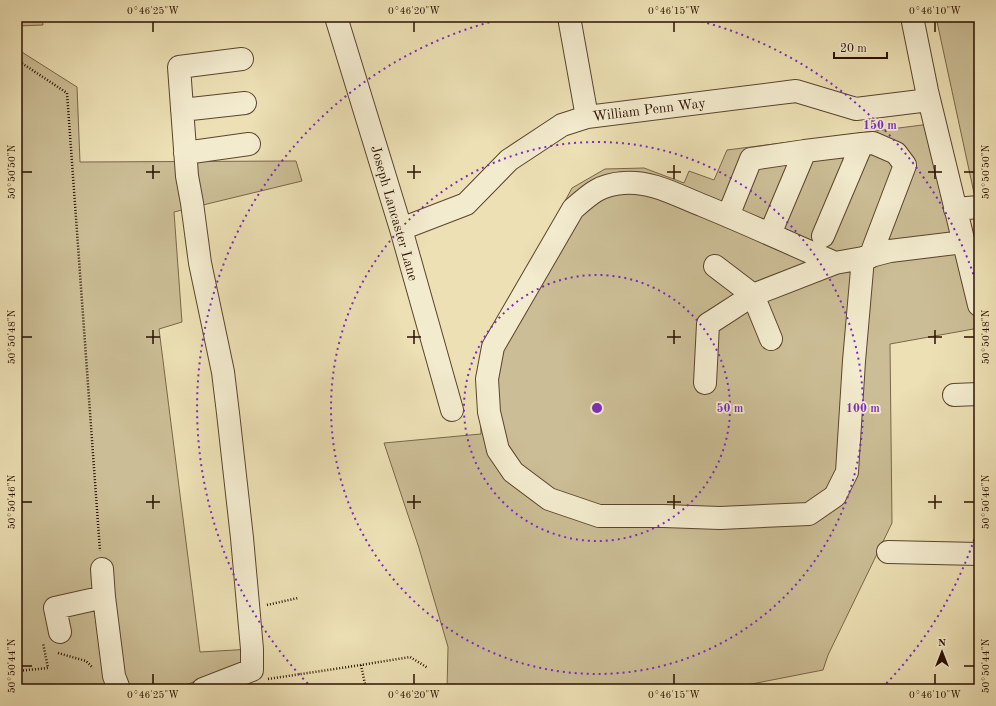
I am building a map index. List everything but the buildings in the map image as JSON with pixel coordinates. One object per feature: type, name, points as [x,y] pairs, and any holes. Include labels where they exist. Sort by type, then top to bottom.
[{"type":"street","name":"Joseph Lancaster Lane","points":[[336,17],[401,229],[452,410]]},
{"type":"street","points":[[569,17],[587,117]]},
{"type":"street","points":[[912,17],[929,100],[979,305]]},
{"type":"street","points":[[204,689],[252,670],[252,648],[239,510],[223,372],[200,262],[187,176],[179,67],[242,59]]},
{"type":"street","name":"William Penn Way","points":[[401,229],[466,204],[510,160],[562,125],[587,117],[796,91],[856,109],[929,100]]},
{"type":"street","points":[[182,110],[245,103]]},
{"type":"street","points":[[728,216],[751,159],[873,143],[896,153],[905,165],[866,257],[850,414],[847,472],[834,496],[809,514],[720,518],[599,516],[549,499],[513,472],[498,450],[489,412],[487,379],[493,347],[574,210],[588,195],[605,186],[624,182],[644,183],[728,216],[835,263]]},
{"type":"street","points":[[185,153],[249,144]]},
{"type":"street","points":[[823,236],[862,144]]},
{"type":"street","points":[[770,234],[805,151]]},
{"type":"street","points":[[955,209],[979,207]]},
{"type":"street","points":[[705,383],[708,324],[716,320],[752,294],[835,263],[890,251],[964,242]]},
{"type":"street","points":[[715,266],[752,294],[771,339]]},
{"type":"street","points":[[954,395],[979,394]]},
{"type":"street","points":[[888,552],[979,554]]},
{"type":"street","points":[[102,569],[114,676],[119,689]]},
{"type":"street","points":[[60,632],[55,608],[104,597]]},
{"type":"path","points":[[17,60],[67,93],[102,569]]},
{"type":"path","points":[[263,606],[298,598]]},
{"type":"path","points":[[17,671],[48,668],[44,649],[86,661]]},
{"type":"path","points":[[262,680],[410,657],[428,668]]},
{"type":"path","points":[[359,688],[366,688],[361,665]]},
{"type":"shaded area","points":[[17,17],[42,17],[43,25],[17,26]]},
{"type":"shaded area","points":[[936,17],[979,17],[979,193],[974,193]]},
{"type":"shaded area","points":[[17,49],[77,87],[80,162],[296,161],[302,181],[174,212],[182,322],[159,329],[200,652],[252,649],[240,663],[176,689],[17,689]]},
{"type":"shaded area","points":[[930,124],[979,328],[890,344],[892,523],[828,655],[823,670],[726,689],[447,689],[448,647],[419,548],[384,443],[481,434],[480,399],[487,345],[572,188],[605,169],[644,168],[684,183],[689,171],[714,180],[727,150]]}]
